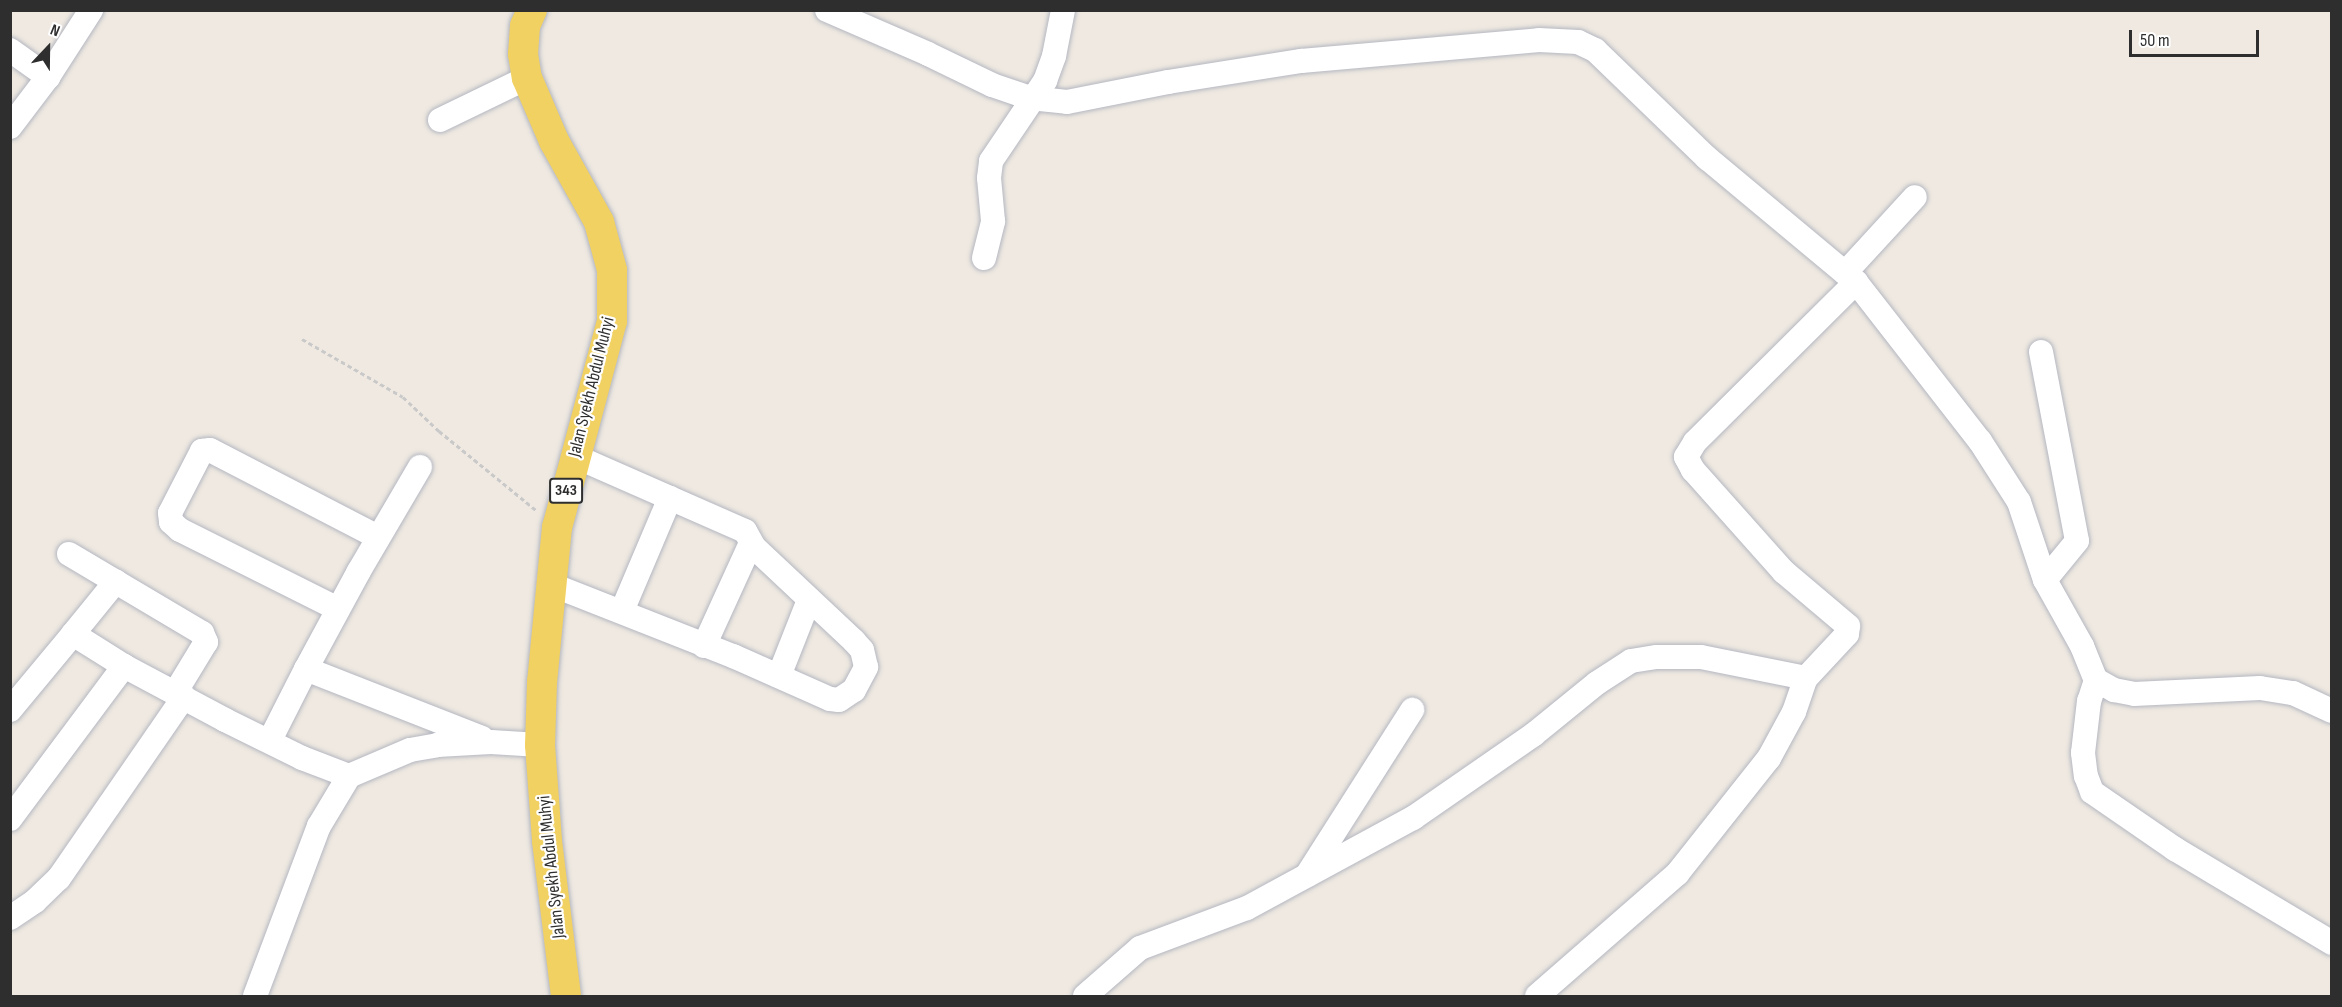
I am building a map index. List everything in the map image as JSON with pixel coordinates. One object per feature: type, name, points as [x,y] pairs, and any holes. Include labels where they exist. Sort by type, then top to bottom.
[{"type":"main road","name":"Jalan Syekh Abdul Muhyi","points":[[532,10],[525,26],[523,54],[527,78],[554,141],[599,222],[612,270],[612,321],[587,417],[574,456],[557,527],[542,682],[540,745],[547,841],[566,996]]},
{"type":"street","points":[[10,127],[48,77],[91,10]]},
{"type":"street","points":[[827,10],[928,54],[992,86],[1035,99],[1067,102],[1168,82],[1301,61],[1539,40],[1578,42],[1595,50],[1707,158],[1851,277],[1980,441],[2019,502],[2045,580],[2082,646],[2096,680],[2114,690],[2133,694],[2190,693],[2260,687],[2293,693],[2331,711]]},
{"type":"street","points":[[984,258],[993,221],[989,178],[991,161],[1001,143],[1035,99],[1051,68],[1063,10]]},
{"type":"street","points":[[10,50],[48,77]]},
{"type":"street","points":[[440,120],[527,78]]},
{"type":"street","points":[[1538,996],[1677,874],[1769,758],[1794,712],[1806,678],[1847,634],[1848,626],[1784,572],[1693,470],[1686,457],[1695,442],[1797,338],[1851,277],[1915,197]]},
{"type":"street","points":[[2041,352],[2077,541],[2045,580]]},
{"type":"street","points":[[338,609],[180,530],[171,522],[170,513],[202,451],[210,450],[378,537]]},
{"type":"street","points":[[550,584],[621,611],[830,699],[839,700],[854,690],[863,676],[865,658],[862,650],[751,543],[745,531],[574,456]]},
{"type":"street","points":[[270,740],[338,609],[420,467]]},
{"type":"street","points":[[621,611],[670,498]]},
{"type":"street","points":[[704,646],[751,543]]},
{"type":"street","points":[[16,906],[51,886],[69,865],[179,695],[206,642],[206,638],[197,627],[69,554]]},
{"type":"street","points":[[10,710],[116,581]]},
{"type":"street","points":[[778,676],[809,600]]},
{"type":"street","points":[[73,634],[124,666],[179,695],[302,758],[349,776]]},
{"type":"street","points":[[1085,996],[1140,948],[1247,908],[1413,818],[1533,735],[1597,683],[1631,661],[1657,657],[1701,657],[1806,678]]},
{"type":"street","points":[[10,819],[124,666]]},
{"type":"street","points":[[306,669],[491,742]]},
{"type":"street","points":[[2096,680],[2089,701],[2083,753],[2086,776],[2092,792],[2175,849],[2331,943]]},
{"type":"street","points":[[1306,876],[1412,710]]},
{"type":"street","points":[[255,996],[319,826],[349,776],[410,750],[459,742],[540,745]]},
{"type":"path","points":[[302,339],[403,397],[439,431],[557,527]]}]
